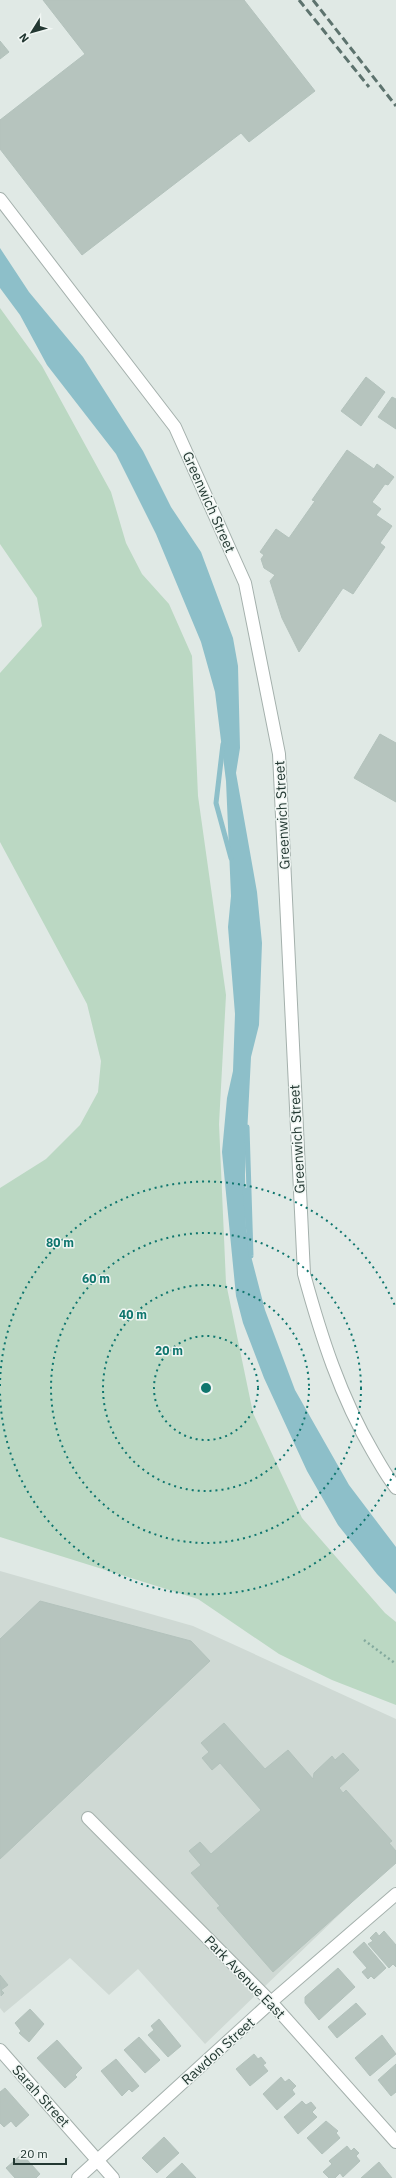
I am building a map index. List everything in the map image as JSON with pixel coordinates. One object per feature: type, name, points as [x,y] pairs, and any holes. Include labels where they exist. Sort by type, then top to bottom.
[{"type":"street","name":"Greenwich Street","points":[[0,199],[175,426],[245,583],[278,754],[304,1274],[320,1330],[339,1386],[362,1434],[396,1488]]},
{"type":"street","name":"Park Avenue East","points":[[88,1818],[271,2002],[396,2142]]},
{"type":"street","name":"Rawdon Street","points":[[78,2178],[271,2002],[396,1894]]},
{"type":"street","name":"Sarah Street","points":[[0,2050],[113,2178]]},
{"type":"path","points":[[364,1640],[396,1664]]},
{"type":"shaded area","points":[[0,1571],[193,1626],[396,1719],[396,1860],[205,2044],[138,1969],[109,1995],[70,1958],[4,2013],[0,2008]]},
{"type":"green space","points":[[0,308],[42,366],[111,492],[126,543],[142,574],[169,604],[192,656],[198,796],[226,995],[219,1124],[226,1283],[253,1413],[302,1518],[385,1613],[396,1622],[396,1705],[332,1680],[279,1654],[198,1599],[0,1537],[0,1188],[46,1159],[80,1125],[98,1092],[101,1061],[87,1004],[0,842],[0,673],[42,626],[37,598],[0,544]]},
{"type":"water","points":[[0,248],[29,292],[83,357],[143,451],[171,507],[201,552],[233,638],[238,666],[240,748],[236,773],[257,892],[262,943],[259,1025],[251,1057],[245,1174],[246,1228],[251,1256],[265,1310],[295,1390],[349,1485],[396,1547],[396,1594],[377,1574],[338,1525],[307,1471],[264,1378],[243,1323],[236,1296],[222,1152],[227,1098],[233,1071],[235,1014],[228,927],[231,896],[226,781],[215,692],[201,642],[156,534],[116,454],[47,365],[20,315],[0,288]]},
{"type":"building","points":[[43,0],[244,0],[315,91],[249,142],[241,133],[82,255],[0,149],[0,120],[85,54]]},
{"type":"building","points":[[0,41],[9,52],[0,59]]},
{"type":"building","points":[[366,377],[385,392],[361,426],[341,411]]},
{"type":"building","points":[[392,397],[396,399],[396,429],[378,417]]},
{"type":"building","points":[[347,450],[374,469],[377,464],[394,477],[388,485],[385,484],[372,502],[381,509],[376,515],[392,526],[380,543],[385,547],[353,594],[343,588],[299,652],[282,618],[270,581],[275,575],[264,568],[261,559],[264,555],[260,552],[276,529],[289,538],[315,501],[312,500]]},
{"type":"building","points":[[380,734],[396,743],[396,802],[354,778]]},
{"type":"building","points":[[40,1601],[191,1641],[210,1661],[0,1859],[0,1639]]},
{"type":"building","points":[[224,1723],[265,1769],[288,1750],[313,1779],[314,1773],[332,1756],[335,1760],[343,1753],[359,1770],[339,1788],[343,1793],[346,1790],[392,1841],[389,1843],[396,1851],[396,1863],[273,1972],[217,1908],[220,1906],[191,1873],[201,1865],[189,1851],[200,1842],[211,1854],[261,1810],[220,1763],[212,1770],[202,1758],[209,1752],[201,1743]]},
{"type":"building","points":[[384,1931],[396,1945],[396,1967],[393,1964],[389,1968],[368,1944],[373,1941],[370,1938],[376,1932],[379,1936]]},
{"type":"building","points":[[364,1942],[386,1968],[374,1979],[371,1976],[368,1979],[362,1972],[367,1968],[353,1952]]},
{"type":"building","points":[[338,1968],[355,1987],[319,2020],[305,2003],[305,1997]]},
{"type":"building","points":[[0,1975],[8,1985],[1,1990],[4,1993],[1,1996]]},
{"type":"building","points":[[356,2003],[366,2014],[337,2038],[328,2027]]},
{"type":"building","points":[[30,2009],[44,2024],[29,2042],[19,2033],[21,2031],[15,2023]]},
{"type":"building","points":[[159,2019],[181,2046],[168,2057],[148,2035],[154,2030],[151,2026]]},
{"type":"building","points":[[382,2035],[396,2054],[370,2076],[355,2058]]},
{"type":"building","points":[[139,2037],[160,2060],[145,2073],[124,2050]]},
{"type":"building","points":[[57,2040],[82,2068],[75,2075],[77,2077],[65,2088],[37,2058]]},
{"type":"building","points":[[254,2054],[258,2059],[261,2057],[266,2063],[263,2065],[268,2071],[250,2086],[236,2069]]},
{"type":"building","points":[[116,2059],[139,2086],[132,2092],[129,2089],[122,2096],[101,2071]]},
{"type":"building","points":[[396,2064],[396,2092],[391,2096],[378,2080]]},
{"type":"building","points":[[281,2077],[285,2082],[289,2079],[296,2086],[292,2090],[295,2094],[277,2110],[263,2094]]},
{"type":"building","points":[[5,2088],[29,2115],[16,2127],[11,2121],[4,2127],[0,2123],[0,2092]]},
{"type":"building","points":[[302,2101],[306,2105],[311,2102],[316,2108],[312,2112],[317,2117],[298,2134],[284,2117]]},
{"type":"building","points":[[326,2121],[338,2131],[336,2133],[340,2138],[322,2154],[307,2138]]},
{"type":"building","points":[[164,2137],[179,2153],[157,2173],[142,2158]]},
{"type":"building","points":[[347,2146],[351,2151],[354,2148],[359,2153],[356,2156],[360,2161],[343,2177],[340,2173],[335,2178],[329,2178],[323,2172],[332,2164],[329,2161]]},
{"type":"building","points":[[22,2154],[40,2174],[36,2178],[15,2178],[6,2168]]},
{"type":"building","points":[[379,2162],[392,2178],[361,2178]]},
{"type":"building","points":[[182,2163],[196,2178],[166,2178]]},
{"type":"waterway","points":[[223,744],[216,803],[231,858]]},
{"type":"waterway","points":[[245,1190],[251,1256],[247,1127]]},
{"type":"railway","points":[[299,0],[369,87]]},
{"type":"railway","points":[[313,0],[396,106]]}]
